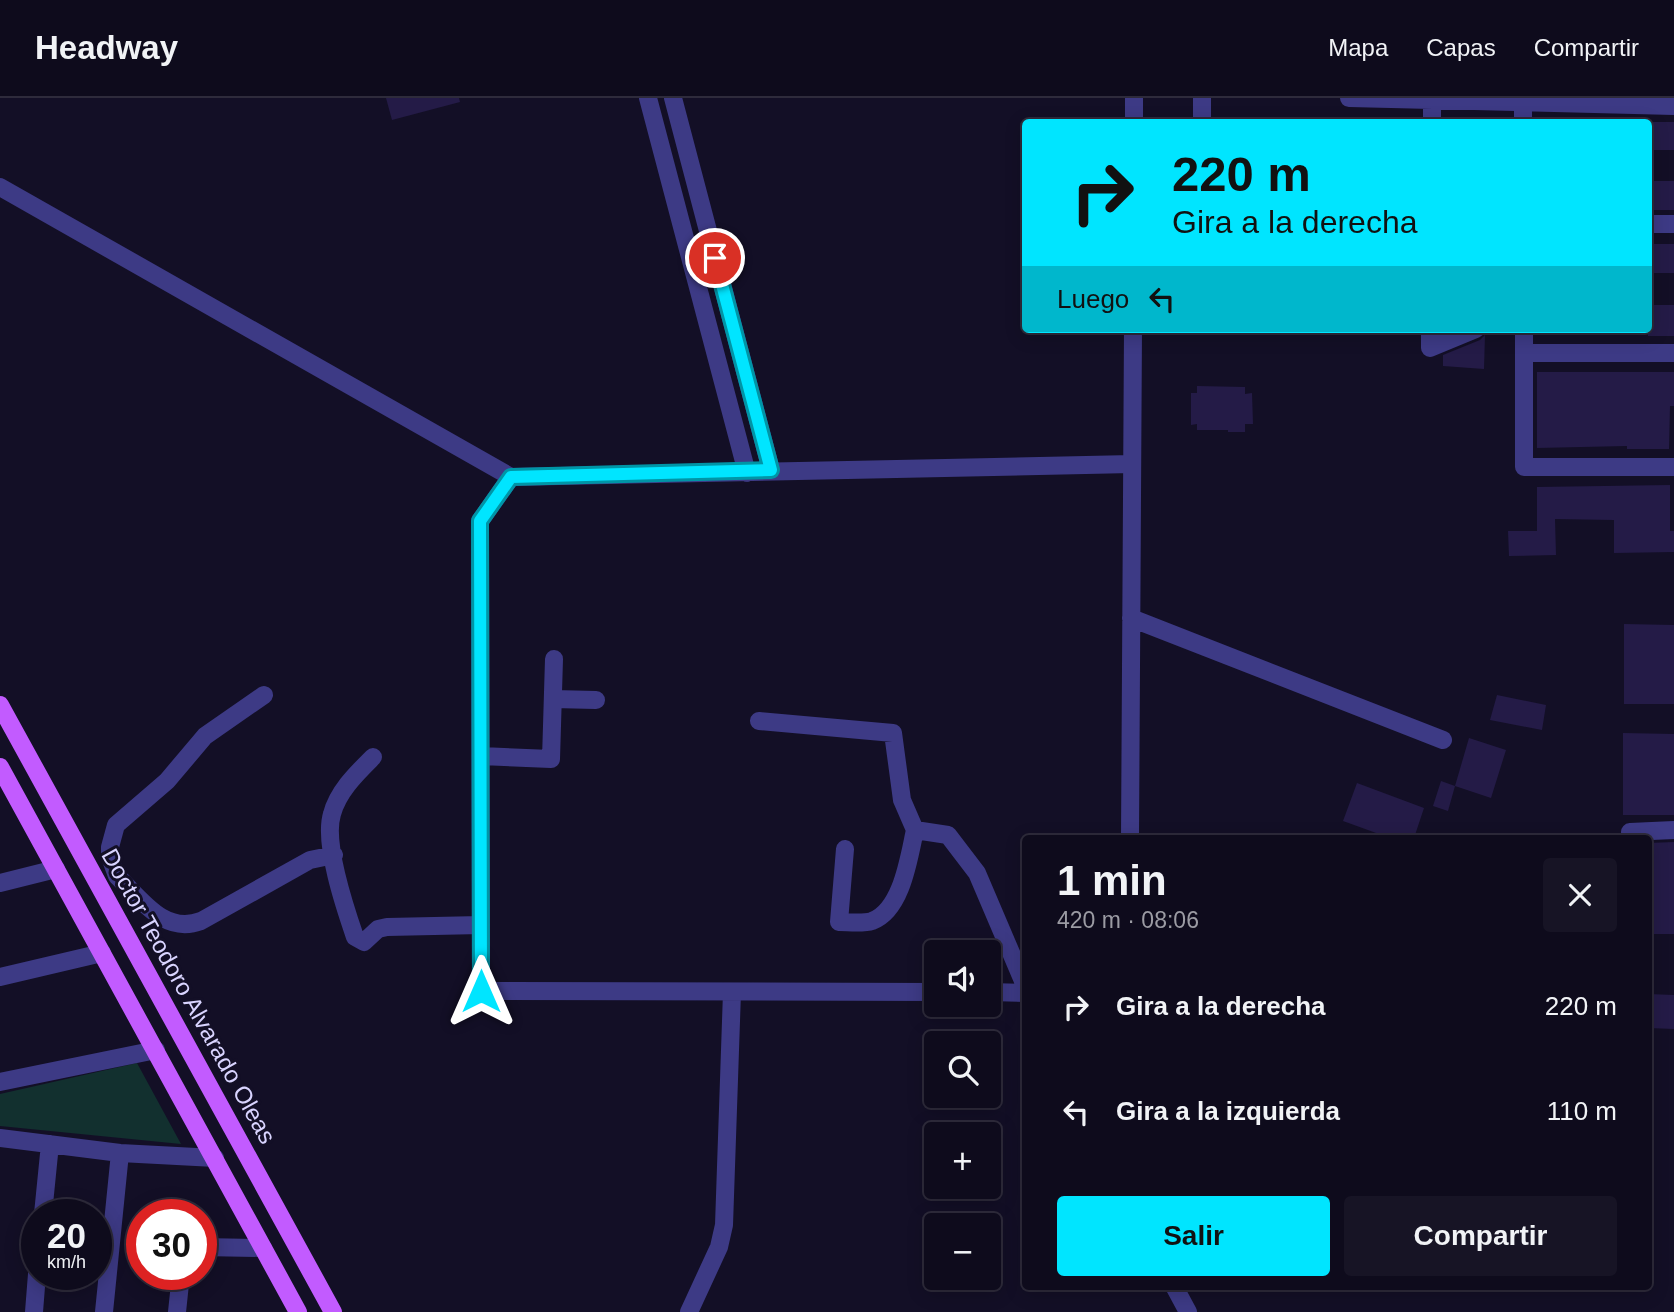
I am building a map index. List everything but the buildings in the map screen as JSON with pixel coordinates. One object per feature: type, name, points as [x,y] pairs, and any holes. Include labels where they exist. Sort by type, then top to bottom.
[{"type":"main road","name":"Doctor Teodoro Alvarado Oleas","points":[[0,705],[333,1312]]},
{"type":"main road","points":[[3,777],[156,1050],[298,1312]]},
{"type":"street","points":[[648,98],[747,472]]},
{"type":"street","points":[[673,98],[771,470]]},
{"type":"street","points":[[1134,98],[1134,119]]},
{"type":"street","points":[[1202,98],[1202,119]]},
{"type":"street","points":[[1349,98],[1674,106]]},
{"type":"street","points":[[1432,100],[1432,119]]},
{"type":"street","points":[[1523,102],[1523,119]]},
{"type":"street","points":[[0,187],[511,477],[1132,464]]},
{"type":"street","points":[[1652,224],[1674,224]]},
{"type":"street","points":[[1130,835],[1133,333]]},
{"type":"street","points":[[1430,333],[1430,348],[1466,333]]},
{"type":"street","points":[[1524,333],[1524,467],[1674,467]]},
{"type":"street","points":[[1524,352],[1674,353]]},
{"type":"street","points":[[511,477],[480,521],[481,991],[924,992]]},
{"type":"street","points":[[1131,618],[1443,740]]},
{"type":"street","points":[[481,756],[551,759],[554,659]]},
{"type":"street","points":[[264,695],[205,736],[167,781],[116,825],[110,847],[113,867],[117,876],[163,921],[186,925],[201,921],[310,860],[334,855]]},
{"type":"street","points":[[553,699],[596,701]]},
{"type":"street","points":[[759,721],[893,733],[902,800],[915,830],[902,888],[887,909],[872,921],[839,922],[845,849]]},
{"type":"street","points":[[373,757],[350,781],[331,814],[341,896],[355,937],[360,941],[368,940],[377,929],[387,927],[481,925]]},
{"type":"street","points":[[915,830],[948,835],[977,873],[1022,980]]},
{"type":"street","points":[[1630,832],[1674,830]]},
{"type":"street","points":[[0,884],[56,869]]},
{"type":"street","points":[[0,977],[102,953]]},
{"type":"street","points":[[1001,991],[1022,990]]},
{"type":"street","points":[[689,1312],[719,1247],[723,1225],[732,992]]},
{"type":"street","points":[[0,1082],[156,1050]]},
{"type":"street","points":[[0,1138],[120,1153],[215,1158]]},
{"type":"street","points":[[44,1199],[50,1144]]},
{"type":"street","points":[[104,1312],[120,1153]]},
{"type":"street","points":[[217,1247],[262,1248]]},
{"type":"street","points":[[34,1312],[36,1290]]},
{"type":"street","points":[[177,1312],[179,1290]]},
{"type":"street","points":[[1176,1290],[1188,1312]]},
{"type":"green space","points":[[137,1063],[181,1144],[0,1126],[0,1094]]},
{"type":"route","points":[[481,991],[480,521],[511,477],[771,470],[715,258]]}]
